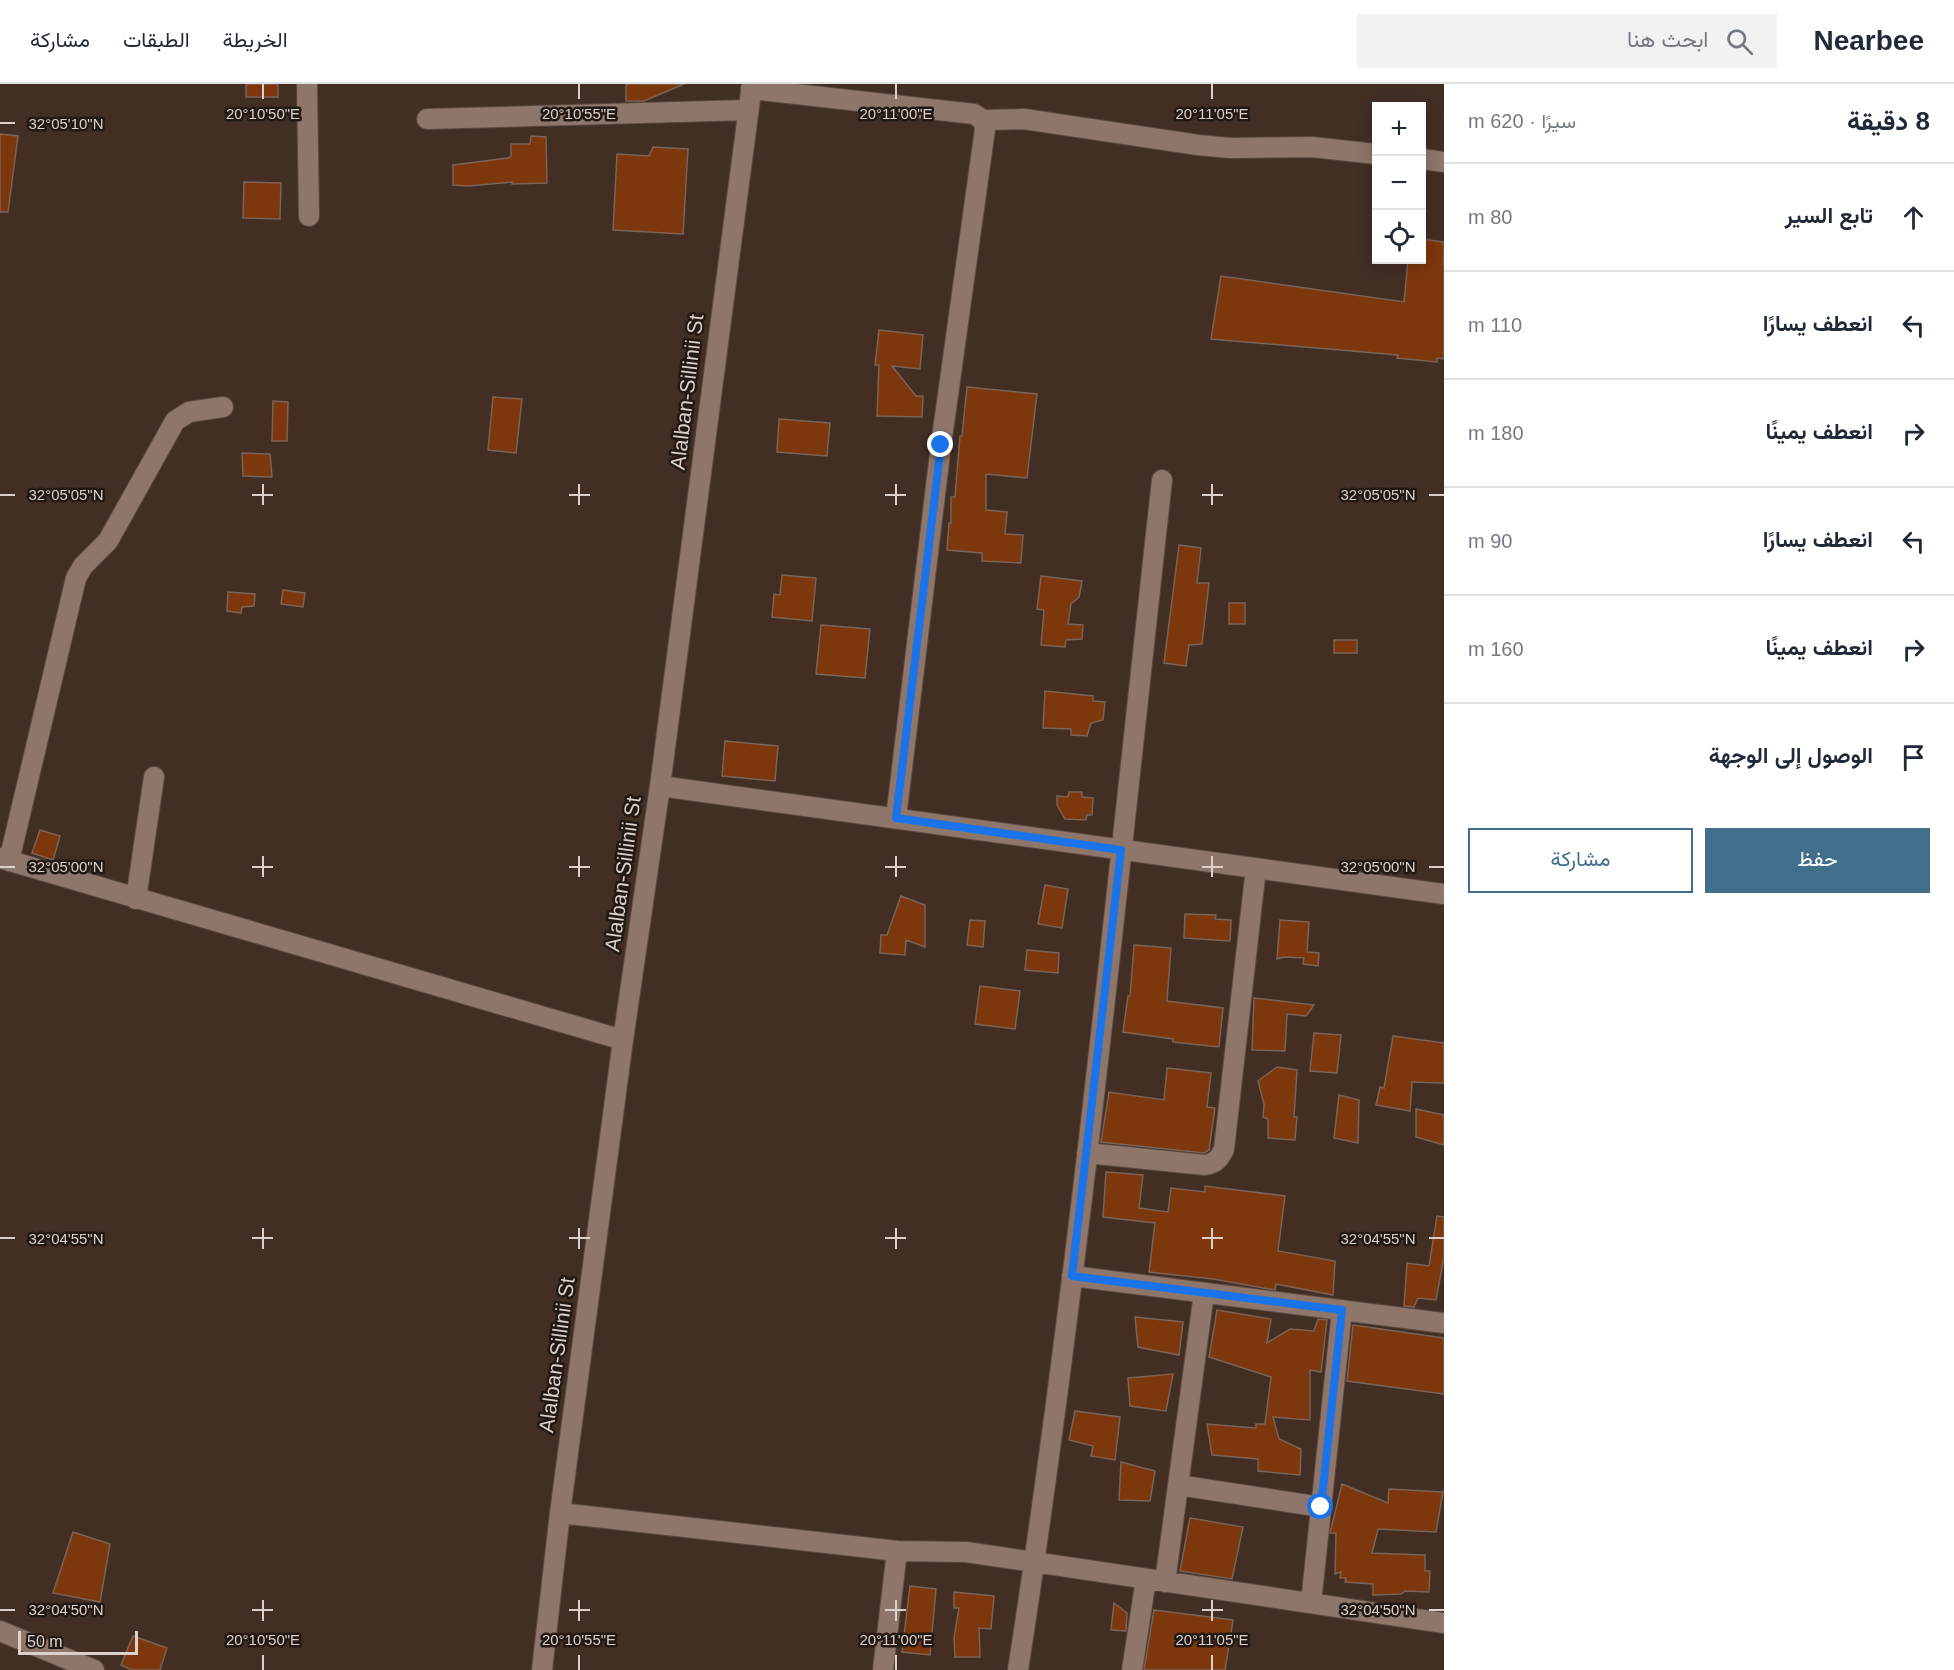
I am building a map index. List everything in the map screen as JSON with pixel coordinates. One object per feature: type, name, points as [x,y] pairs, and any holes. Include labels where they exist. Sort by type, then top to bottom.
[{"type":"street","points":[[307,84],[309,216]]},
{"type":"street","points":[[751,86],[974,114],[983,120],[1024,118],[1198,145],[1230,148],[1312,147],[1372,153]]},
{"type":"street","name":"Alalban-Sillinii St","points":[[542,1670],[560,1513],[623,1040],[660,786],[751,86]]},
{"type":"street","points":[[427,118],[748,110]]},
{"type":"street","points":[[896,818],[941,445],[985,129],[983,120]]},
{"type":"street","points":[[1426,160],[1444,162]]},
{"type":"street","points":[[223,407],[189,412],[175,421],[108,541],[83,566],[76,578],[4,859],[623,1040]]},
{"type":"street","points":[[1018,1670],[1035,1562],[1087,1153],[1162,480]]},
{"type":"street","points":[[136,899],[154,777]]},
{"type":"street","points":[[660,786],[1444,894]]},
{"type":"street","points":[[1087,1153],[1205,1165],[1215,1163],[1220,1158],[1224,1149],[1256,868]]},
{"type":"street","points":[[1072,1276],[1444,1323]]},
{"type":"street","points":[[1132,1670],[1178,1485],[1204,1293]]},
{"type":"street","points":[[1311,1603],[1342,1310]]},
{"type":"street","points":[[1178,1485],[1321,1507]]},
{"type":"street","points":[[560,1513],[897,1551],[966,1552],[1444,1623]]},
{"type":"street","points":[[883,1670],[897,1551]]},
{"type":"street","points":[[0,1631],[94,1670]]},
{"type":"building","points":[[246,84],[278,84],[278,97],[246,97]]},
{"type":"building","points":[[626,84],[684,84],[644,101],[626,101]]},
{"type":"building","points":[[0,134],[18,136],[8,212],[0,212]]},
{"type":"building","points":[[531,136],[546,137],[547,183],[453,185],[453,165],[508,158],[511,156],[511,144],[530,144]]},
{"type":"building","points":[[653,147],[688,149],[683,234],[613,230],[617,154],[649,156]]},
{"type":"building","points":[[244,182],[281,183],[280,219],[243,218]]},
{"type":"building","points":[[1426,240],[1444,242],[1444,359],[1437,358],[1437,362],[1397,358],[1398,355],[1211,339],[1221,276],[1404,302],[1408,264],[1426,264]]},
{"type":"building","points":[[879,330],[923,335],[920,369],[892,366],[916,396],[923,396],[922,417],[877,416],[879,365],[875,365]]},
{"type":"building","points":[[967,387],[1037,394],[1027,478],[986,474],[986,510],[1007,512],[1005,534],[1023,535],[1021,563],[982,561],[982,553],[947,550],[949,523],[951,523],[951,497],[955,497]]},
{"type":"building","points":[[493,397],[522,399],[516,453],[488,450]]},
{"type":"building","points":[[273,401],[288,402],[287,441],[272,441]]},
{"type":"building","points":[[779,419],[830,423],[827,456],[777,452]]},
{"type":"building","points":[[242,453],[270,454],[272,477],[243,476]]},
{"type":"building","points":[[1179,545],[1201,548],[1197,583],[1209,583],[1202,644],[1189,645],[1186,666],[1164,663]]},
{"type":"building","points":[[782,575],[816,578],[812,621],[772,617],[774,594],[780,595]]},
{"type":"building","points":[[1041,576],[1082,581],[1079,597],[1071,604],[1068,624],[1083,625],[1082,639],[1066,640],[1065,647],[1041,645],[1044,610],[1037,609]]},
{"type":"building","points":[[283,590],[305,593],[303,607],[281,604]]},
{"type":"building","points":[[228,592],[255,594],[254,606],[242,607],[241,613],[227,611]]},
{"type":"building","points":[[1229,603],[1245,603],[1245,624],[1229,624]]},
{"type":"building","points":[[821,625],[870,629],[865,678],[816,674]]},
{"type":"building","points":[[1334,640],[1357,640],[1357,653],[1334,653]]},
{"type":"building","points":[[1045,691],[1093,696],[1093,701],[1105,702],[1103,720],[1091,723],[1087,736],[1071,735],[1071,729],[1043,728]]},
{"type":"building","points":[[725,741],[778,746],[775,781],[722,776]]},
{"type":"building","points":[[1069,792],[1082,792],[1082,797],[1093,798],[1092,815],[1087,815],[1086,820],[1065,819],[1057,805],[1057,796],[1068,797]]},
{"type":"building","points":[[40,830],[60,836],[53,860],[32,853]]},
{"type":"building","points":[[1045,885],[1068,889],[1062,928],[1038,924]]},
{"type":"building","points":[[901,896],[925,905],[925,947],[906,940],[905,955],[880,953],[881,935],[887,935]]},
{"type":"building","points":[[1185,914],[1216,915],[1215,919],[1231,920],[1230,941],[1184,938]]},
{"type":"building","points":[[970,920],[985,921],[983,947],[967,945]]},
{"type":"building","points":[[1280,920],[1309,922],[1307,952],[1319,953],[1318,966],[1303,964],[1304,958],[1277,959]]},
{"type":"building","points":[[1134,945],[1171,948],[1167,1001],[1223,1008],[1219,1047],[1173,1042],[1173,1039],[1123,1032],[1128,996],[1130,996]]},
{"type":"building","points":[[1027,950],[1059,953],[1058,973],[1025,970]]},
{"type":"building","points":[[980,986],[1020,991],[1015,1029],[975,1024]]},
{"type":"building","points":[[1254,998],[1314,1005],[1306,1016],[1287,1014],[1285,1051],[1252,1050]]},
{"type":"building","points":[[1314,1033],[1341,1035],[1337,1073],[1310,1071]]},
{"type":"building","points":[[1393,1036],[1444,1043],[1444,1083],[1412,1082],[1410,1111],[1376,1105],[1380,1087],[1384,1088]]},
{"type":"building","points":[[1277,1067],[1297,1070],[1295,1140],[1268,1138],[1268,1119],[1263,1117],[1264,1104],[1258,1081]]},
{"type":"building","points":[[1167,1068],[1211,1073],[1207,1107],[1215,1108],[1209,1150],[1204,1153],[1101,1142],[1109,1092],[1164,1100]]},
{"type":"building","points":[[1339,1095],[1359,1100],[1358,1143],[1334,1138]]},
{"type":"building","points":[[1416,1109],[1444,1115],[1444,1145],[1416,1137]]},
{"type":"building","points":[[1106,1172],[1143,1175],[1139,1208],[1168,1212],[1171,1188],[1205,1192],[1205,1186],[1285,1196],[1278,1251],[1335,1261],[1333,1295],[1276,1284],[1275,1290],[1213,1279],[1149,1272],[1155,1223],[1103,1217]]},
{"type":"building","points":[[1437,1216],[1444,1217],[1444,1257],[1436,1300],[1418,1298],[1414,1307],[1404,1306],[1407,1263],[1429,1266]]},
{"type":"building","points":[[1217,1310],[1271,1319],[1267,1343],[1290,1329],[1314,1331],[1318,1319],[1327,1320],[1321,1372],[1310,1370],[1310,1420],[1273,1417],[1279,1439],[1301,1449],[1300,1475],[1258,1471],[1258,1459],[1212,1455],[1207,1424],[1256,1428],[1256,1424],[1265,1424],[1271,1377],[1209,1357]]},
{"type":"building","points":[[1135,1317],[1183,1322],[1179,1355],[1138,1347]]},
{"type":"building","points":[[1353,1325],[1444,1338],[1444,1394],[1347,1381]]},
{"type":"building","points":[[1173,1374],[1166,1411],[1130,1406],[1128,1378]]},
{"type":"building","points":[[1075,1411],[1120,1417],[1115,1460],[1091,1456],[1093,1446],[1069,1440]]},
{"type":"building","points":[[1121,1462],[1155,1471],[1150,1501],[1119,1500]]},
{"type":"building","points":[[1342,1484],[1388,1503],[1389,1489],[1443,1492],[1436,1532],[1378,1529],[1372,1553],[1425,1555],[1425,1571],[1430,1571],[1429,1592],[1405,1591],[1401,1594],[1373,1595],[1373,1584],[1345,1582],[1346,1578],[1340,1578],[1341,1572],[1335,1574],[1336,1533],[1330,1533]]},
{"type":"building","points":[[1190,1518],[1243,1527],[1232,1579],[1180,1571]]},
{"type":"building","points":[[73,1532],[110,1544],[100,1602],[53,1593]]},
{"type":"building","points":[[910,1586],[936,1589],[930,1655],[902,1652]]},
{"type":"building","points":[[954,1592],[994,1596],[991,1629],[979,1628],[980,1657],[955,1657],[954,1638],[959,1608],[954,1608]]},
{"type":"building","points":[[1114,1603],[1127,1613],[1126,1631],[1111,1630]]},
{"type":"building","points":[[1154,1610],[1233,1620],[1225,1670],[1144,1670]]},
{"type":"building","points":[[133,1636],[167,1648],[160,1670],[131,1670],[121,1665]]},
{"type":"route","points":[[941,445],[896,818],[1121,850],[1072,1276],[1342,1310],[1321,1507]]}]
